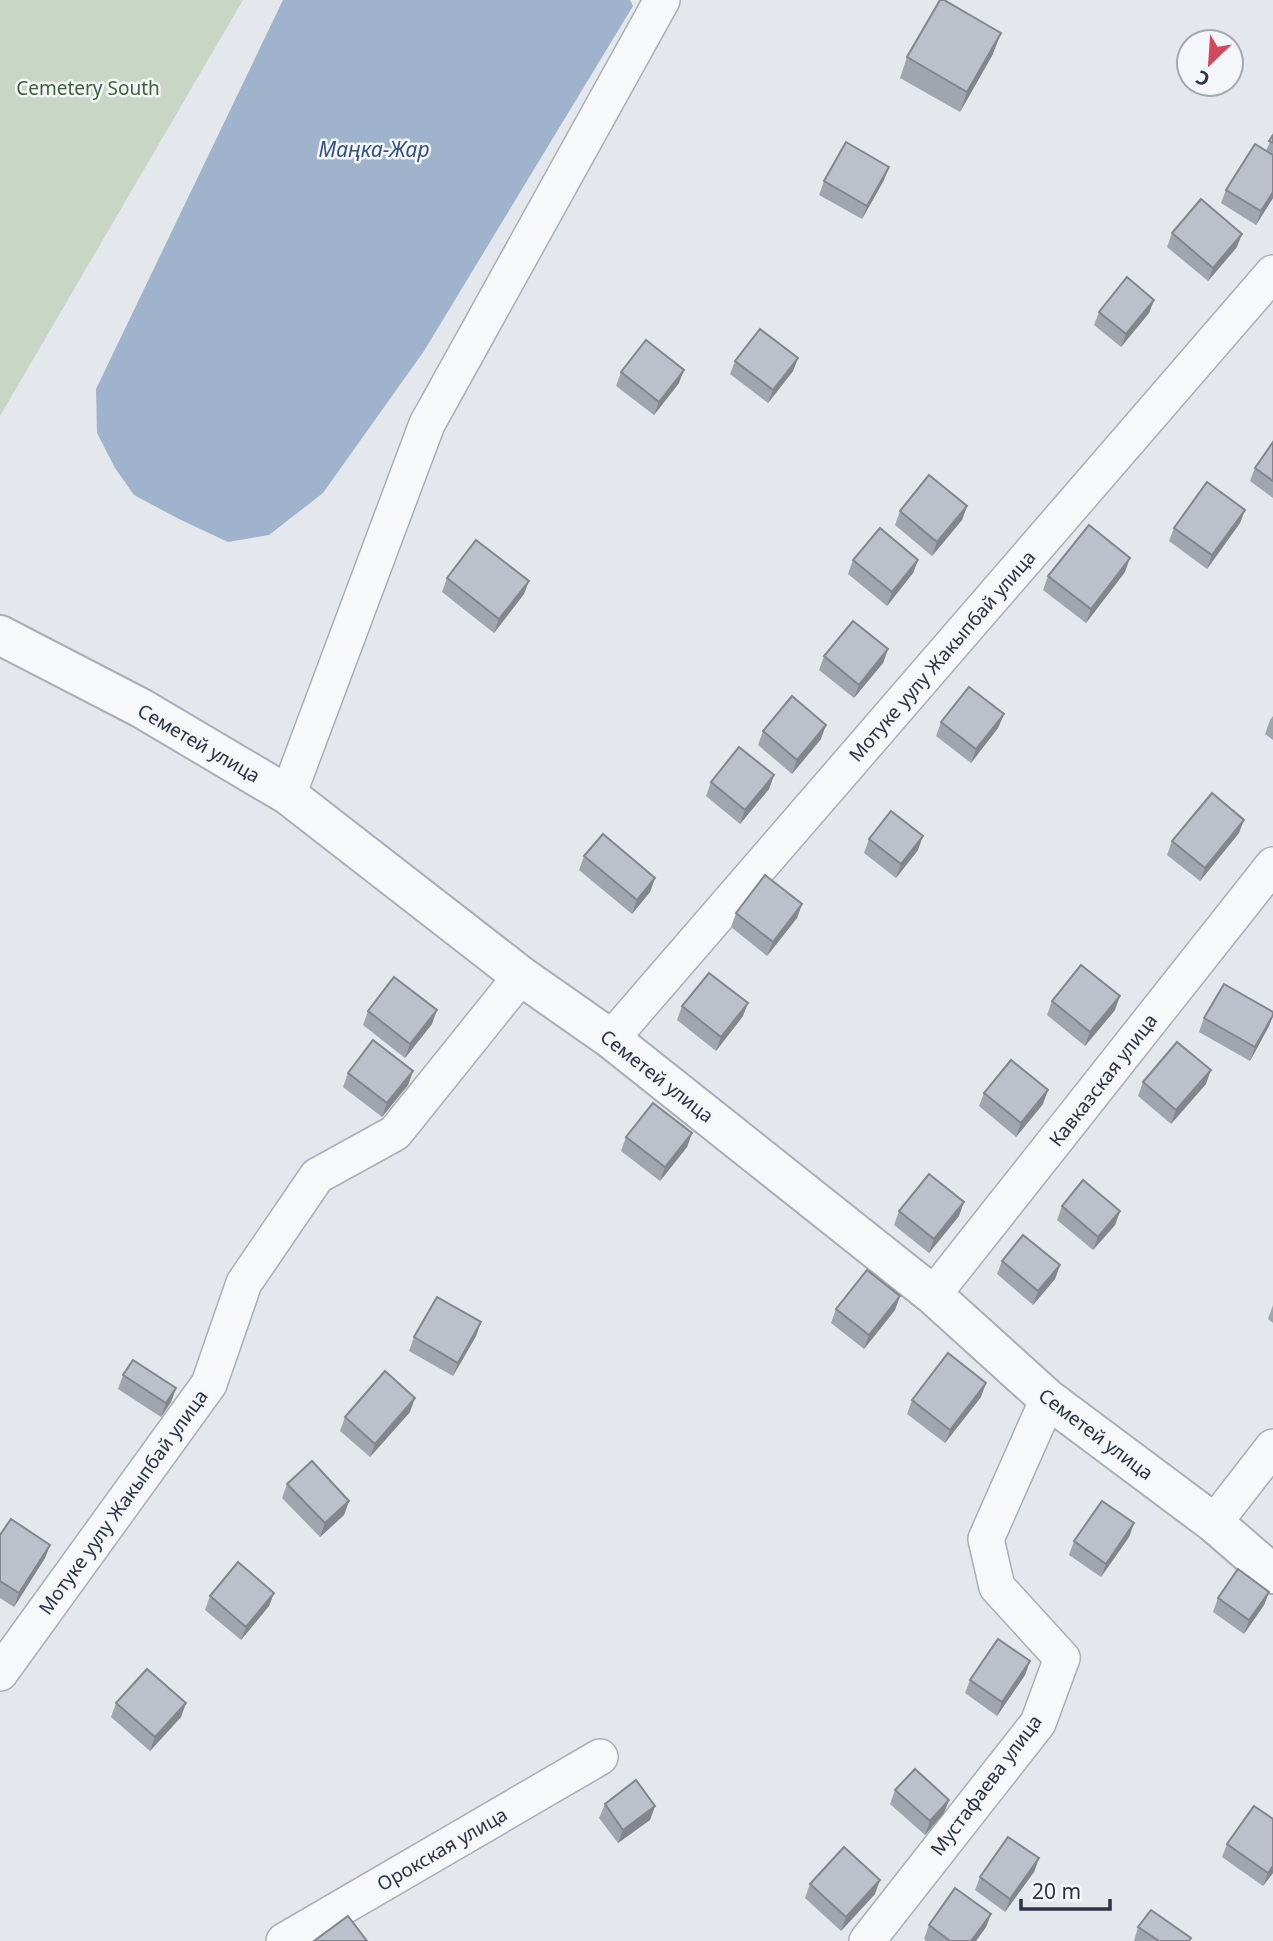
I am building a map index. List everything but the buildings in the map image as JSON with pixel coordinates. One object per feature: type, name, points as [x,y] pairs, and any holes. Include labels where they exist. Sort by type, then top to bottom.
[{"type":"street","points":[[288,795],[427,424],[662,0]]},
{"type":"street","name":"Мотуке уулу Жакыпбай улица","points":[[611,1039],[1273,273]]},
{"type":"street","name":"Семетей улица","points":[[0,635],[141,708],[288,795],[521,976],[611,1039],[933,1295],[1048,1399],[1214,1523],[1273,1574]]},
{"type":"street","name":"Кавказская улица","points":[[933,1295],[1273,865]]},
{"type":"street","name":"Мотуке уулу Жакыпбай улица","points":[[0,1673],[209,1384],[244,1283],[317,1176],[395,1133],[521,976]]},
{"type":"street","name":"Мустафаева улица","points":[[867,1941],[1038,1723],[1062,1658],[998,1587],[985,1539],[1048,1399]]},
{"type":"street","points":[[1214,1523],[1273,1447]]},
{"type":"street","name":"Орокская улица","points":[[284,1941],[600,1757]]},
{"type":"green space","name":"Cemetery South","points":[[0,0],[243,0],[0,416]]},
{"type":"water","name":"Маңка-Жар","points":[[283,0],[630,0],[633,6],[424,351],[323,493],[269,535],[228,542],[134,495],[115,468],[97,433],[96,389]]}]
